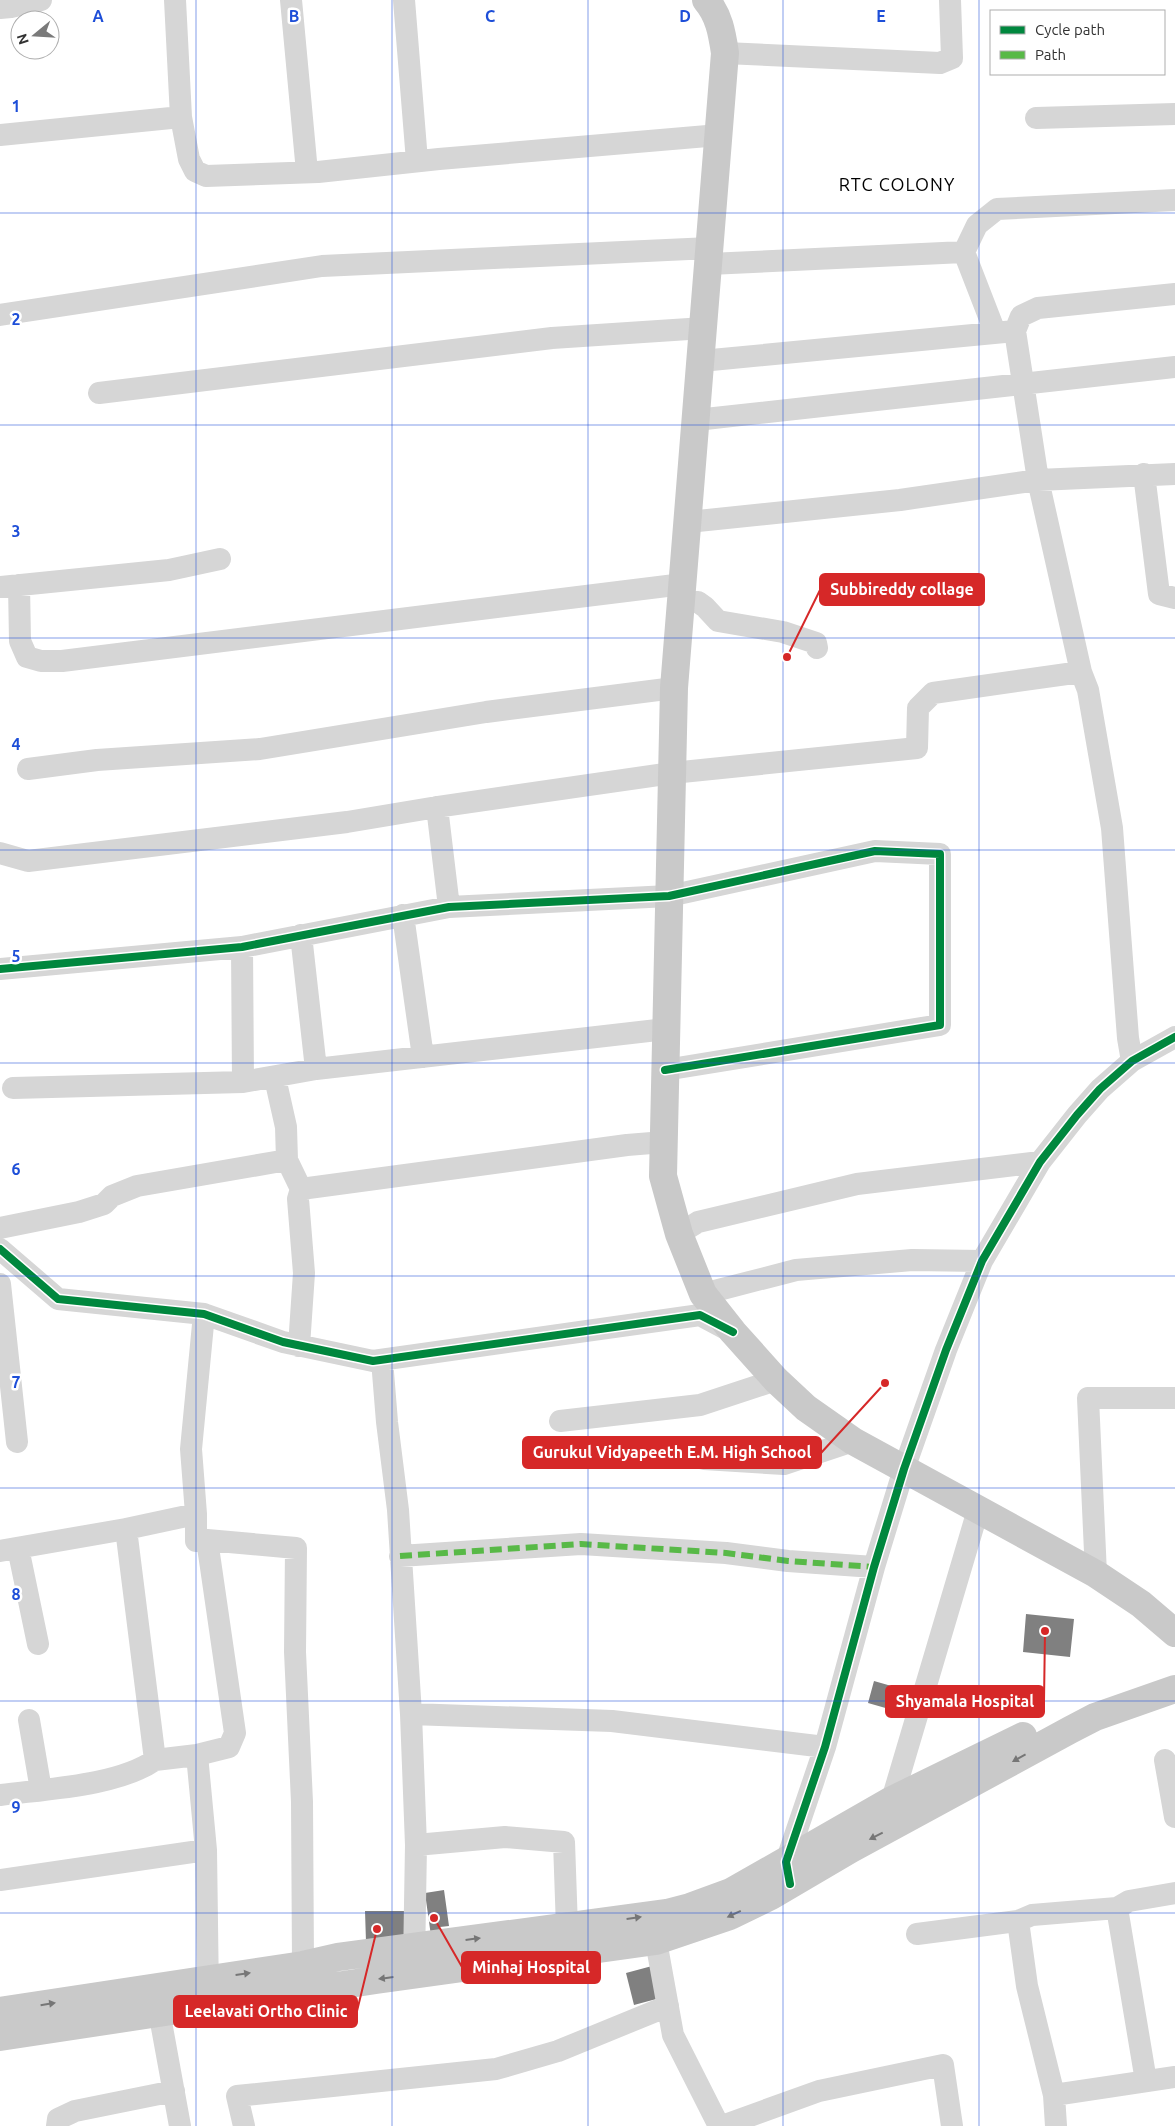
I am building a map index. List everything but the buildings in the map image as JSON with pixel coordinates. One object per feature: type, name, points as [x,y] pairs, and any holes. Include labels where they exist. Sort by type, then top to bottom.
[{"type":"main road","points":[[714,3],[722,31],[725,53],[674,688],[663,1176],[679,1234],[703,1294],[732,1332],[776,1380],[806,1408],[853,1441],[1096,1574],[1141,1604],[1175,1634]]},
{"type":"main road","points":[[788,1873],[850,1849],[1068,1722],[1099,1699],[1175,1673]]},
{"type":"main road","points":[[0,2037],[160,2011],[208,1992],[338,1957],[567,1928],[667,1913],[693,1918],[730,1916],[892,1800],[1068,1722],[1095,1717],[1175,1689]]},
{"type":"main road","points":[[0,2011],[415,1974],[656,1941],[693,1918]]},
{"type":"street","points":[[0,8],[41,0]]},
{"type":"street","points":[[175,0],[181,117],[189,159],[195,171],[206,176],[307,172],[719,135]]},
{"type":"street","points":[[291,0],[307,172]]},
{"type":"street","points":[[404,0],[417,161]]},
{"type":"street","points":[[725,53],[940,63],[952,58],[950,0]]},
{"type":"street","points":[[1036,118],[1175,114]]},
{"type":"street","points":[[0,135],[181,117]]},
{"type":"street","points":[[964,252],[977,225],[997,209],[1175,200]]},
{"type":"street","points":[[0,314],[322,266],[710,256],[964,252]]},
{"type":"street","points":[[964,252],[1005,331],[1024,384],[1038,480],[1081,672],[1088,690],[1112,828],[1128,1038],[1132,1061]]},
{"type":"street","points":[[701,361],[1005,331],[1021,316],[1038,308],[1175,294]]},
{"type":"street","points":[[99,393],[552,338],[704,328]]},
{"type":"street","points":[[696,420],[1175,367]]},
{"type":"street","points":[[1144,474],[1159,594],[1175,598]]},
{"type":"street","points":[[688,522],[900,500],[1038,480],[1175,474]]},
{"type":"street","points":[[220,559],[169,570],[9,586],[20,641],[27,657],[41,661],[62,661],[682,594],[698,602],[718,621],[782,632],[816,643],[818,648]]},
{"type":"street","points":[[0,853],[28,861],[347,822],[672,773],[917,748],[918,708],[932,693],[1081,672]]},
{"type":"street","points":[[28,769],[97,760],[260,749],[486,712],[674,688]]},
{"type":"street","points":[[437,807],[449,907]]},
{"type":"street","points":[[0,969],[242,947],[449,907],[669,896],[875,851],[940,854],[940,1025],[665,1070]]},
{"type":"street","points":[[403,916],[423,1057]]},
{"type":"street","points":[[301,935],[316,1069]]},
{"type":"street","points":[[242,947],[243,1082]]},
{"type":"street","points":[[13,1088],[243,1082],[275,1078],[316,1069],[666,1029]]},
{"type":"street","points":[[788,1873],[825,1747],[874,1567],[904,1469],[946,1350],[982,1261],[1040,1162],[1100,1089],[1132,1061],[1175,1037]]},
{"type":"street","points":[[275,1078],[286,1127],[287,1160],[300,1189],[298,1199],[304,1273],[299,1346]]},
{"type":"street","points":[[300,1189],[626,1145],[664,1142]]},
{"type":"street","points":[[0,1228],[79,1212],[104,1204],[112,1196],[137,1186],[287,1160]]},
{"type":"street","points":[[679,1234],[698,1222],[857,1184],[1040,1162]]},
{"type":"street","points":[[0,1249],[58,1299],[204,1314],[283,1342],[373,1361],[700,1315],[732,1332]]},
{"type":"street","points":[[703,1294],[796,1270],[912,1260],[982,1261]]},
{"type":"street","points":[[0,1284],[17,1442]]},
{"type":"street","points":[[204,1314],[191,1449],[196,1541],[207,1540],[296,1548],[296,1652],[302,1802],[303,1965]]},
{"type":"street","points":[[382,1360],[387,1422],[398,1510],[411,1714],[416,1845],[415,1974]]},
{"type":"street","points":[[560,1421],[700,1404],[776,1380]]},
{"type":"street","points":[[1096,1574],[1088,1398],[1175,1398]]},
{"type":"street","points":[[704,1459],[784,1464],[853,1441]]},
{"type":"street","points":[[892,1800],[978,1510]]},
{"type":"street","points":[[38,1644],[9,1549],[126,1529],[196,1514]]},
{"type":"street","points":[[126,1529],[155,1760]]},
{"type":"street","points":[[0,1795],[107,1779],[142,1769],[155,1760],[197,1755],[229,1747],[235,1733],[207,1540]]},
{"type":"street","points":[[400,1556],[580,1544],[726,1553],[788,1561],[874,1567]]},
{"type":"street","points":[[411,1714],[612,1721],[825,1747]]},
{"type":"street","points":[[29,1720],[41,1790]]},
{"type":"street","points":[[197,1755],[206,1850],[208,1992]]},
{"type":"street","points":[[1165,1760],[1175,1817]]},
{"type":"street","points":[[416,1845],[505,1838],[564,1842],[567,1928]]},
{"type":"street","points":[[0,1880],[206,1850]]},
{"type":"street","points":[[917,1934],[1018,1921],[1032,1915],[1117,1908],[1130,1901],[1175,1894]]},
{"type":"street","points":[[1117,1908],[1146,2081]]},
{"type":"street","points":[[1018,1921],[1027,1986],[1054,2095],[1056,2126]]},
{"type":"street","points":[[656,1941],[673,2035],[720,2126],[819,2091],[943,2065],[952,2126]]},
{"type":"street","points":[[244,2126],[237,2096],[496,2069],[558,2050],[668,2006]]},
{"type":"street","points":[[160,2011],[180,2126]]},
{"type":"street","points":[[1054,2095],[1175,2077]]},
{"type":"street","points":[[57,2126],[58,2119],[75,2111],[174,2091]]},
{"type":"marked path","points":[[400,1556],[581,1544],[726,1553],[788,1561],[874,1567]]},
{"type":"cycle path","points":[[0,969],[242,947],[449,907],[669,896],[875,851],[940,854],[940,1025],[665,1070]]},
{"type":"cycle path","points":[[790,1884],[786,1862],[825,1747],[874,1567],[904,1469],[946,1350],[982,1261],[1040,1162],[1077,1115],[1100,1089],[1132,1061],[1175,1037]]},
{"type":"cycle path","points":[[0,1249],[58,1299],[204,1314],[283,1342],[373,1361],[700,1315],[733,1332]]},
{"type":"place","name":"Subbireddy collage","points":[[787,657]]},
{"type":"place","name":"Gurukul Vidyapeeth E.M. High School","points":[[885,1383]]},
{"type":"place","name":"Shyamala Hospital","points":[[1045,1631]]},
{"type":"place","name":"Minhaj Hospital","points":[[434,1918]]},
{"type":"place","name":"Leelavati Ortho Clinic","points":[[377,1929]]},
{"type":"district","name":"RTC COLONY","points":[[897,184]]}]
